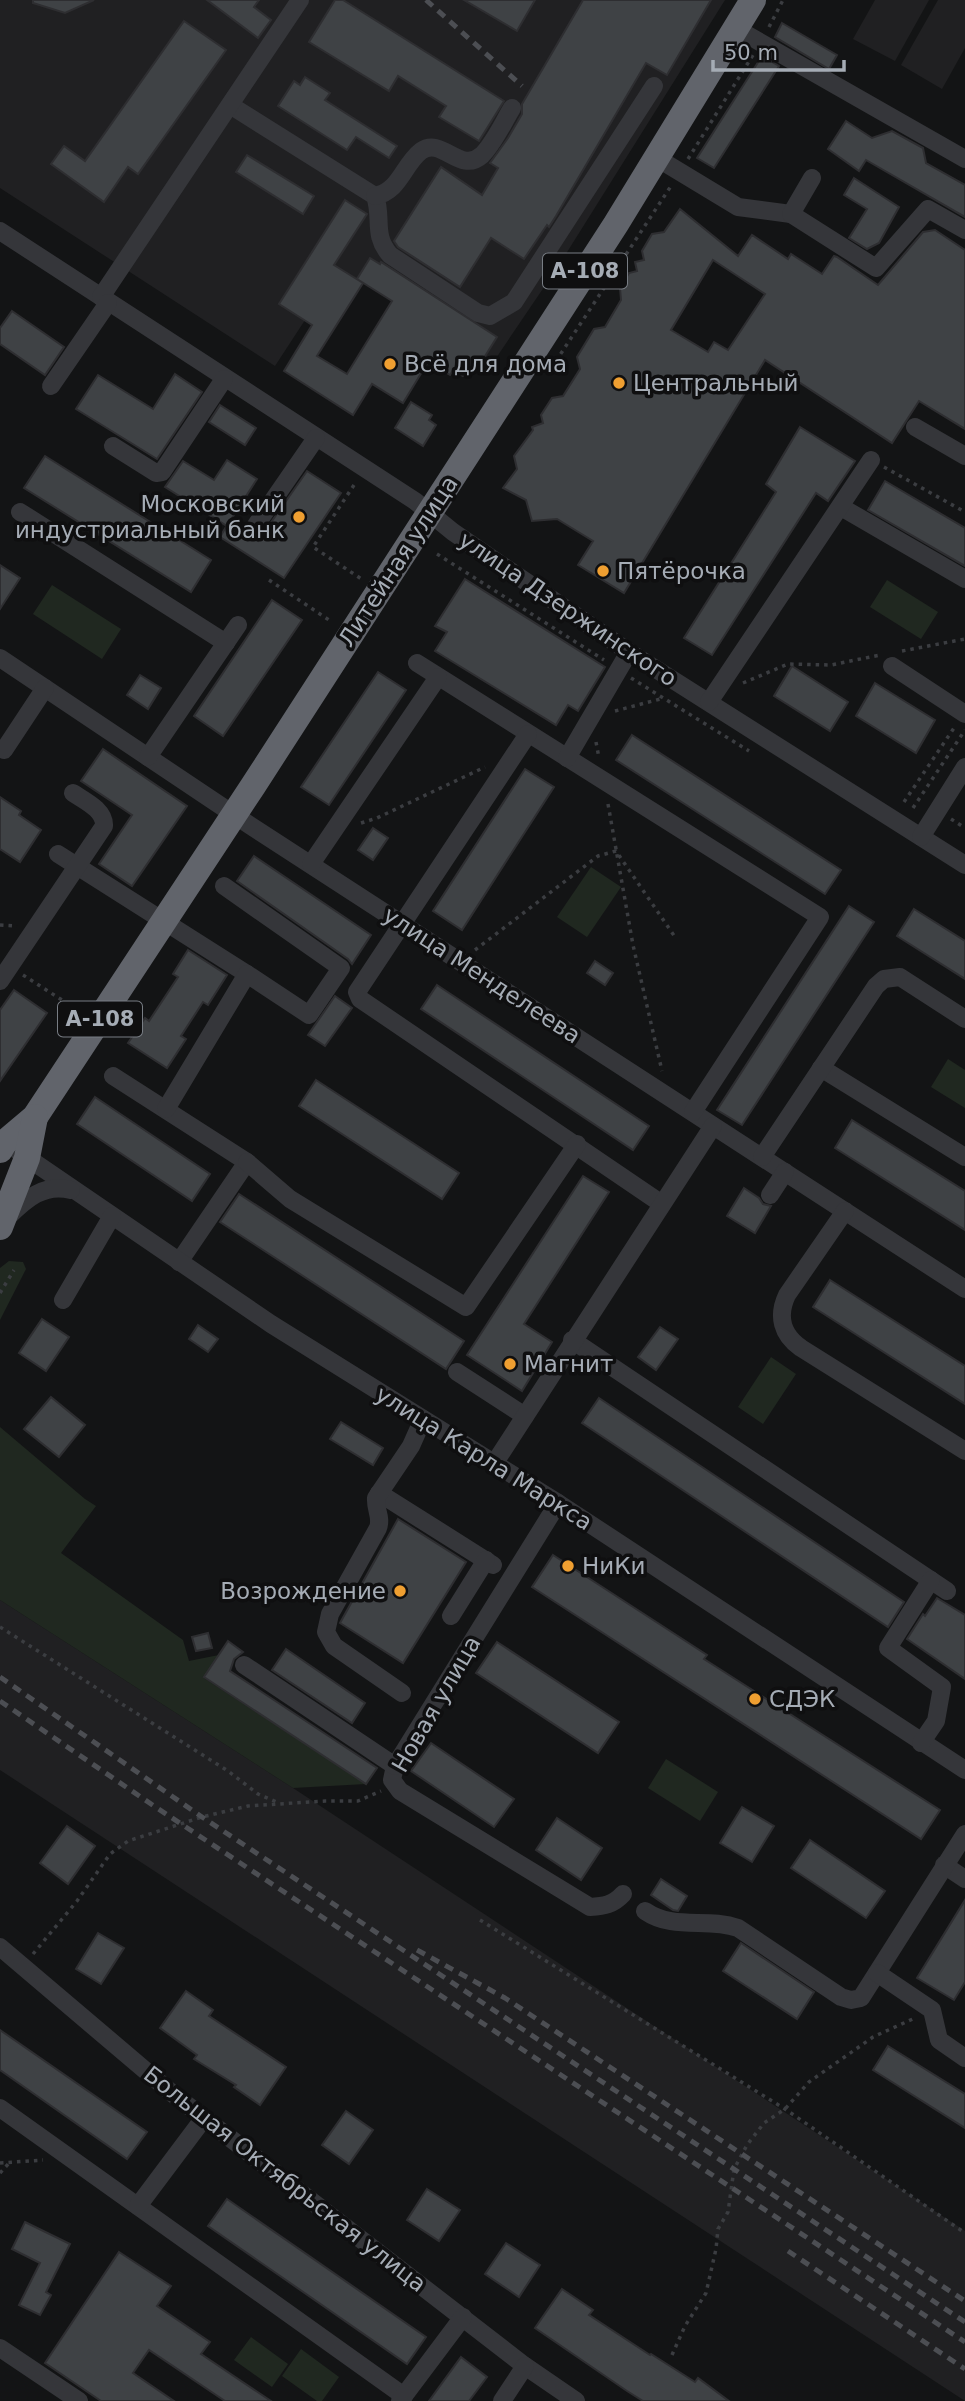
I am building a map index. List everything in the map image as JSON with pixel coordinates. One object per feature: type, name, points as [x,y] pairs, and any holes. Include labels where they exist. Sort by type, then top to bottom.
[{"type":"highway","name":"Литейная улица","points":[[1,1144],[35,1117],[164,921],[657,158],[753,0]]},
{"type":"highway","name":"Литейная улица","points":[[1,1225],[27,1158],[35,1117]]},
{"type":"street","points":[[51,386],[300,0]]},
{"type":"street","points":[[737,29],[965,159]]},
{"type":"street","points":[[230,105],[375,196],[379,214],[379,237],[382,246],[390,255],[483,316],[499,313],[514,302],[654,86]]},
{"type":"street","points":[[375,196],[390,190],[423,150],[441,149],[458,159],[467,162],[474,160],[484,153],[512,108]]},
{"type":"street","points":[[657,158],[738,207],[791,215],[876,268],[928,209],[965,230]]},
{"type":"street","points":[[791,215],[812,178]]},
{"type":"street","name":"улица Дзержинского","points":[[0,231],[429,512],[453,532],[629,652],[965,865]]},
{"type":"street","points":[[113,446],[156,473],[162,472],[224,379]]},
{"type":"street","points":[[915,427],[965,456]]},
{"type":"street","points":[[256,525],[316,438]]},
{"type":"street","points":[[709,702],[871,460]]},
{"type":"street","points":[[841,507],[965,579]]},
{"type":"street","points":[[20,512],[226,643]]},
{"type":"street","points":[[148,757],[238,625]]},
{"type":"street","points":[[567,758],[629,652]]},
{"type":"street","name":"улица Менделеева","points":[[0,658],[402,924],[965,1289]]},
{"type":"street","points":[[889,658],[965,719]]},
{"type":"street","points":[[416,663],[820,917],[693,1112]]},
{"type":"street","points":[[311,864],[438,677]]},
{"type":"street","points":[[5,750],[45,688]]},
{"type":"street","points":[[528,733],[357,992],[360,999],[662,1204]]},
{"type":"street","points":[[921,837],[965,767]]},
{"type":"street","points":[[5,974],[104,826],[104,820],[94,808],[73,793]]},
{"type":"street","points":[[58,854],[309,1015],[341,968],[224,886]]},
{"type":"street","points":[[166,1109],[247,974]]},
{"type":"street","points":[[337,974],[360,986]]},
{"type":"street","points":[[762,1157],[884,979],[900,977],[965,1019]]},
{"type":"street","points":[[821,1068],[965,1157]]},
{"type":"street","points":[[113,1076],[247,1162],[290,1199],[466,1307],[577,1144]]},
{"type":"street","points":[[494,1464],[713,1126]]},
{"type":"street","name":"улица Карла Маркса","points":[[1,1144],[27,1158],[271,1324],[558,1503],[965,1770]]},
{"type":"street","points":[[179,1262],[247,1162]]},
{"type":"street","points":[[770,1195],[785,1172]]},
{"type":"street","name":"А-108","points":[[1,1225],[21,1203],[34,1194],[48,1188],[75,1191]]},
{"type":"street","points":[[845,1211],[787,1295],[782,1305],[783,1331],[792,1342],[965,1451]]},
{"type":"street","points":[[63,1300],[112,1216]]},
{"type":"street","points":[[572,1340],[947,1591]]},
{"type":"street","points":[[457,1372],[525,1416]]},
{"type":"street","points":[[402,1693],[334,1646],[326,1632],[330,1614],[378,1528],[380,1520],[375,1506],[379,1493],[411,1446],[423,1419]]},
{"type":"street","points":[[379,1493],[489,1563],[451,1616]]},
{"type":"street","name":"Новая улица","points":[[558,1503],[393,1773],[400,1791],[590,1906],[604,1906],[615,1902],[623,1894]]},
{"type":"street","points":[[921,1743],[936,1721],[942,1687],[888,1648],[931,1580]]},
{"type":"street","points":[[244,1665],[393,1773]]},
{"type":"street","points":[[645,1911],[655,1918],[671,1923],[727,1924],[738,1928],[841,1997],[851,2000],[860,1998],[965,1834]]},
{"type":"street","points":[[944,1865],[965,1879]]},
{"type":"street","name":"Большая Октябрьская улица","points":[[0,1947],[173,2094],[525,2366],[576,2401]]},
{"type":"street","points":[[877,1973],[932,2010],[939,2040],[965,2057]]},
{"type":"street","points":[[0,2108],[402,2399],[463,2317]]},
{"type":"street","points":[[138,2207],[204,2118]]},
{"type":"street","points":[[0,2348],[79,2401]]},
{"type":"street","points":[[502,2401],[525,2366]]},
{"type":"path","points":[[871,460],[965,512]]},
{"type":"path","points":[[354,485],[313,547],[363,580]]},
{"type":"path","points":[[438,554],[756,755]]},
{"type":"path","points":[[269,580],[334,623]]},
{"type":"path","points":[[742,683],[788,664],[831,665],[889,658],[965,639]]},
{"type":"path","points":[[664,698],[592,717],[633,945],[668,1096]]},
{"type":"path","points":[[904,802],[965,719]]},
{"type":"path","points":[[913,808],[965,719]]},
{"type":"path","points":[[332,832],[377,818],[515,753]]},
{"type":"path","points":[[950,818],[965,828]]},
{"type":"path","points":[[616,851],[675,937]]},
{"type":"path","points":[[473,951],[598,856],[616,851]]},
{"type":"path","points":[[5,974],[76,1009]]},
{"type":"path","points":[[0,1293],[14,1270]]},
{"type":"path","points":[[0,1627],[23,1639],[163,1732],[228,1771],[258,1794],[281,1804]]},
{"type":"path","points":[[23,1966],[117,1847],[144,1835],[248,1806],[358,1801],[383,1790],[393,1773]]},
{"type":"path","points":[[480,1920],[785,2109],[965,2232]]},
{"type":"path","points":[[671,2356],[685,2326],[706,2293],[718,2229],[728,2212],[734,2169],[747,2145],[764,2123],[785,2109],[809,2082],[873,2037],[932,2010]]},
{"type":"path","points":[[0,2163],[70,2158]]},
{"type":"path","points":[[0,2173],[10,2162]]},
{"type":"shaded area","points":[[0,0],[725,0],[559,265],[492,364],[339,268],[275,366],[0,188]]},
{"type":"shaded area","points":[[875,0],[929,0],[895,61],[853,39]]},
{"type":"shaded area","points":[[938,0],[965,0],[965,48],[942,89],[901,65]]},
{"type":"shaded area","points":[[887,580],[938,612],[921,639],[870,607]]},
{"type":"shaded area","points":[[52,585],[121,629],[102,659],[33,614]]},
{"type":"shaded area","points":[[591,867],[621,887],[587,937],[557,917]]},
{"type":"shaded area","points":[[948,1059],[965,1070],[965,1108],[931,1087]]},
{"type":"shaded area","points":[[9,1261],[23,1262],[26,1269],[0,1320],[0,1268]]},
{"type":"shaded area","points":[[771,1357],[796,1374],[763,1424],[738,1407]]},
{"type":"shaded area","points":[[0,1427],[96,1506],[61,1553],[183,1640],[189,1661],[219,1655],[204,1678],[366,1784],[293,1788],[0,1600]]},
{"type":"shaded area","points":[[0,1600],[293,1788],[965,2231],[965,2401],[0,1770]]},
{"type":"shaded area","points":[[666,1759],[718,1792],[700,1821],[648,1788]]},
{"type":"shaded area","points":[[251,2337],[288,2364],[272,2387],[234,2360]]},
{"type":"shaded area","points":[[301,2349],[339,2377],[322,2401],[317,2401],[282,2376]]},
{"type":"building","points":[[33,0],[94,0],[65,13],[33,3]]},
{"type":"building","points":[[207,0],[259,0],[254,7],[271,20],[258,38]]},
{"type":"building","points":[[335,0],[343,0],[504,101],[479,141],[439,117],[446,106],[398,76],[389,91],[309,42]]},
{"type":"building","points":[[464,0],[535,0],[517,31]]},
{"type":"building","points":[[583,0],[711,0],[667,75],[646,63],[556,216],[524,259],[491,238],[460,287],[398,247],[394,241],[441,167],[482,195],[498,168],[490,163],[522,114],[522,104]]},
{"type":"building","points":[[184,21],[226,50],[138,174],[128,167],[104,202],[51,164],[64,146],[85,161]]},
{"type":"building","points":[[782,23],[837,55],[829,69],[775,37]]},
{"type":"building","points":[[762,56],[779,66],[714,168],[697,158]]},
{"type":"building","points":[[305,77],[330,93],[325,100],[397,146],[389,158],[356,137],[347,150],[278,106],[294,81],[300,85]]},
{"type":"building","points":[[846,121],[872,138],[892,131],[923,148],[926,163],[965,185],[965,217],[866,160],[859,171],[828,149]]},
{"type":"building","points":[[247,155],[314,196],[303,214],[236,172]]},
{"type":"building","points":[[854,178],[899,207],[879,243],[867,249],[849,238],[867,209],[844,195]]},
{"type":"building","points":[[345,200],[367,214],[334,265],[363,283],[317,356],[347,374],[392,301],[357,279],[370,258],[380,264],[381,262],[497,337],[477,369],[463,376],[453,370],[450,375],[428,362],[403,403],[372,384],[353,415],[284,371],[312,325],[279,304]]},
{"type":"building","points":[[680,209],[738,256],[752,235],[788,259],[791,254],[822,274],[834,256],[837,257],[878,285],[923,232],[935,230],[965,250],[965,429],[919,401],[892,443],[765,360],[624,593],[578,565],[593,541],[557,519],[532,521],[526,500],[503,488],[517,469],[514,456],[533,430],[532,427],[543,423],[541,415],[552,398],[563,396],[580,369],[577,357],[594,329],[605,327],[621,300],[620,288],[629,273],[637,271],[635,262],[644,260],[642,251],[652,234],[664,232]],"holes":[[[713,260],[765,294],[728,350],[714,342],[708,352],[671,330]]]},
{"type":"building","points":[[12,311],[64,347],[45,375],[0,344],[0,328]]},
{"type":"building","points":[[175,374],[202,392],[157,459],[76,409],[98,375],[153,409]]},
{"type":"building","points":[[411,402],[432,415],[429,420],[436,425],[423,446],[395,428]]},
{"type":"building","points":[[220,405],[256,428],[245,445],[209,422]]},
{"type":"building","points":[[800,427],[855,461],[828,501],[816,493],[712,655],[684,638],[776,492],[766,484]]},
{"type":"building","points":[[45,456],[211,560],[191,592],[24,488]]},
{"type":"building","points":[[227,460],[257,479],[227,526],[165,487],[183,461],[214,480]]},
{"type":"building","name":"Московский индустриальный банк","points":[[307,471],[341,493],[284,578],[220,537],[229,522],[258,541]]},
{"type":"building","points":[[885,481],[965,528],[965,566],[868,510]]},
{"type":"building","points":[[0,565],[20,578],[0,609]]},
{"type":"building","points":[[465,579],[605,667],[578,711],[568,705],[556,725],[435,651],[447,632],[435,626]]},
{"type":"building","points":[[272,600],[302,620],[223,736],[194,716]]},
{"type":"building","points":[[792,666],[848,702],[830,731],[774,696]]},
{"type":"building","points":[[378,672],[406,690],[329,805],[301,787]]},
{"type":"building","points":[[140,675],[161,688],[148,709],[127,695]]},
{"type":"building","points":[[875,683],[935,720],[916,753],[856,716]]},
{"type":"building","points":[[632,735],[841,870],[825,894],[616,760]]},
{"type":"building","points":[[103,749],[187,806],[132,886],[99,864],[132,815],[81,781]]},
{"type":"building","points":[[525,769],[554,787],[462,930],[433,911]]},
{"type":"building","points":[[0,797],[21,811],[19,815],[41,830],[20,862],[0,849]]},
{"type":"building","points":[[373,828],[388,838],[373,860],[358,850]]},
{"type":"building","points":[[254,856],[371,935],[352,964],[237,881]]},
{"type":"building","points":[[849,906],[874,922],[742,1125],[717,1110]]},
{"type":"building","points":[[914,909],[965,941],[965,979],[897,936]]},
{"type":"building","points":[[188,950],[227,975],[208,1005],[203,1002],[181,1036],[186,1039],[167,1068],[128,1043],[145,1018],[149,1021],[178,977],[173,974]]},
{"type":"building","points":[[595,961],[613,973],[605,985],[587,973]]},
{"type":"building","points":[[437,985],[649,1126],[633,1150],[421,1009]]},
{"type":"building","points":[[14,990],[47,1013],[0,1081],[0,1010]]},
{"type":"building","points":[[335,996],[352,1008],[325,1046],[308,1035]]},
{"type":"building","points":[[316,1080],[459,1173],[442,1199],[299,1106]]},
{"type":"building","points":[[95,1097],[210,1174],[192,1201],[77,1124]]},
{"type":"building","points":[[852,1120],[965,1191],[965,1230],[835,1148]]},
{"type":"building","points":[[583,1176],[609,1192],[524,1324],[552,1342],[522,1391],[467,1355]]},
{"type":"building","points":[[744,1188],[763,1204],[771,1206],[755,1233],[727,1216]]},
{"type":"building","points":[[239,1194],[464,1341],[446,1369],[220,1222]]},
{"type":"building","points":[[830,1280],[965,1366],[965,1404],[813,1307]]},
{"type":"building","points":[[42,1319],[69,1337],[46,1371],[19,1353]]},
{"type":"building","points":[[198,1325],[218,1339],[208,1352],[189,1339]]},
{"type":"building","points":[[660,1327],[678,1339],[656,1370],[638,1357]]},
{"type":"building","points":[[51,1397],[85,1425],[59,1457],[24,1429]]},
{"type":"building","points":[[599,1398],[904,1602],[888,1627],[582,1423]]},
{"type":"building","points":[[341,1422],[383,1448],[373,1465],[330,1439]]},
{"type":"building","name":"Возрождение","points":[[398,1519],[466,1562],[403,1663],[340,1623]]},
{"type":"building","points":[[553,1555],[707,1655],[704,1659],[940,1810],[921,1839],[532,1587]]},
{"type":"building","points":[[937,1598],[965,1615],[965,1679],[907,1639]]},
{"type":"building","points":[[208,1633],[212,1648],[196,1651],[192,1637]]},
{"type":"building","points":[[228,1641],[243,1652],[234,1659],[230,1671],[377,1768],[366,1784],[204,1677]]},
{"type":"building","points":[[497,1642],[619,1722],[598,1753],[476,1673]]},
{"type":"building","points":[[286,1649],[365,1703],[352,1723],[272,1670]]},
{"type":"building","points":[[431,1743],[514,1799],[494,1827],[411,1771]]},
{"type":"building","points":[[742,1807],[774,1826],[752,1862],[720,1843]]},
{"type":"building","points":[[557,1818],[602,1848],[581,1880],[536,1850]]},
{"type":"building","points":[[67,1826],[95,1846],[68,1884],[40,1863]]},
{"type":"building","points":[[810,1840],[885,1891],[866,1918],[791,1868]]},
{"type":"building","points":[[661,1879],[687,1896],[678,1911],[651,1895]]},
{"type":"building","points":[[965,1900],[965,1982],[954,2000],[917,1978]]},
{"type":"building","points":[[98,1933],[124,1948],[101,1984],[76,1969]]},
{"type":"building","points":[[741,1943],[814,1992],[797,2019],[723,1971]]},
{"type":"building","points":[[186,1991],[213,2010],[209,2016],[286,2067],[260,2105],[234,2087],[236,2085],[194,2059],[197,2055],[160,2028]]},
{"type":"building","points":[[0,2030],[147,2132],[127,2159],[0,2070]]},
{"type":"building","points":[[888,2046],[965,2094],[965,2128],[873,2070]]},
{"type":"building","points":[[346,2111],[373,2130],[349,2164],[322,2145]]},
{"type":"building","points":[[427,2189],[460,2210],[439,2241],[407,2220]]},
{"type":"building","points":[[227,2199],[426,2337],[407,2364],[208,2226]]},
{"type":"building","points":[[25,2222],[70,2244],[46,2292],[51,2295],[40,2315],[19,2305],[40,2263],[12,2249]]},
{"type":"building","points":[[506,2243],[540,2265],[519,2297],[485,2274]]},
{"type":"building","points":[[119,2252],[171,2286],[157,2306],[210,2342],[201,2354],[271,2401],[225,2401],[149,2350],[133,2373],[174,2401],[101,2401],[45,2363]]},
{"type":"building","points":[[562,2289],[593,2310],[589,2315],[695,2382],[698,2378],[729,2401],[643,2401],[627,2391],[535,2328]]},
{"type":"building","points":[[461,2357],[487,2377],[469,2401],[429,2401]]},
{"type":"railway","points":[[426,0],[522,86]]},
{"type":"railway","points":[[0,1677],[202,1817],[965,2322]]},
{"type":"railway","points":[[0,1701],[154,1806],[965,2342]]},
{"type":"railway","points":[[417,1950],[505,1998],[965,2301]]},
{"type":"railway","points":[[788,2251],[965,2369]]},
{"type":"place","name":"Всё для дома","points":[[390,364]]},
{"type":"place","name":"Центральный","points":[[619,383]]},
{"type":"place","name":"Московский индустриальный банк","points":[[299,517]]},
{"type":"place","name":"Пятёрочка","points":[[603,571]]},
{"type":"place","name":"Магнит","points":[[510,1364]]},
{"type":"place","name":"НиКи","points":[[568,1566]]},
{"type":"place","name":"Возрождение","points":[[400,1591]]},
{"type":"place","name":"СДЭК","points":[[755,1699]]}]
